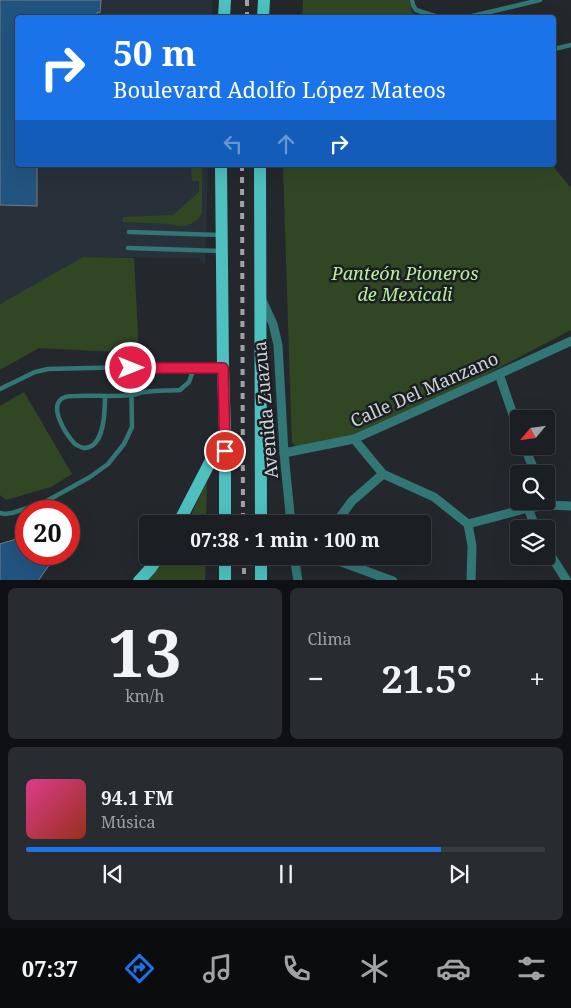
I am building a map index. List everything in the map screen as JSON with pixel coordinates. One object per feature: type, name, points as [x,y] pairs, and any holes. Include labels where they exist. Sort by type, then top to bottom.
[{"type":"main road","points":[[224,15],[225,0]]},
{"type":"main road","points":[[263,15],[264,0]]},
{"type":"main road","points":[[221,167],[225,515]]},
{"type":"main road","points":[[260,167],[261,515]]},
{"type":"main road","points":[[183,515],[225,432]]},
{"type":"main road","points":[[140,580],[153,565]]},
{"type":"main road","points":[[225,565],[225,580]]},
{"type":"main road","points":[[261,565],[261,580]]},
{"type":"street","name":"Avenida Zuazua","points":[[260,296],[273,324],[278,345],[284,453],[290,515]]},
{"type":"street","name":"Calle Del Manzano","points":[[284,453],[354,439],[571,341]]},
{"type":"street","points":[[499,374],[511,410]]},
{"type":"street","points":[[354,439],[383,474],[434,497],[468,524],[472,546],[471,580]]},
{"type":"street","points":[[342,515],[352,501],[383,474]]},
{"type":"street","points":[[555,503],[571,506]]},
{"type":"street","points":[[468,524],[520,510]]},
{"type":"street","points":[[555,562],[567,580]]},
{"type":"street","points":[[296,565],[298,580]]},
{"type":"street","points":[[350,565],[393,580]]},
{"type":"lane","points":[[412,0],[416,10],[432,15]]},
{"type":"lane","points":[[477,15],[540,0]]},
{"type":"lane","points":[[556,49],[571,45]]},
{"type":"lane","points":[[128,232],[222,235]]},
{"type":"lane","points":[[128,248],[222,251]]},
{"type":"lane","points":[[0,513],[12,513],[43,502],[90,477],[108,464],[124,444],[132,426],[131,368]]},
{"type":"lane","points":[[105,396],[104,419],[96,442],[86,448],[80,447],[74,443],[61,425],[57,407],[60,400],[66,397],[132,395],[145,392],[180,390],[189,382],[194,368]]},
{"type":"lane","points":[[0,389],[35,372],[48,369],[223,368]]},
{"type":"shaded area","points":[[0,0],[212,0],[212,15],[15,15],[15,167],[208,167],[205,264],[198,258],[83,257],[0,304]]},
{"type":"green space","points":[[303,0],[409,0],[412,12],[415,15],[302,15]]},
{"type":"green space","points":[[191,167],[202,167],[202,213],[196,221],[188,225],[178,226],[123,222],[123,217],[173,215],[199,192],[199,181],[192,181]]},
{"type":"green space","name":"Panteón Pioneros de Mexicali","points":[[283,167],[554,167],[571,188],[571,330],[466,385],[353,435],[296,447],[292,442]]},
{"type":"green space","points":[[83,257],[134,258],[139,353],[39,348],[0,370],[0,304]]},
{"type":"green space","points":[[24,392],[72,474],[51,487],[6,500],[0,495],[0,406]]},
{"type":"green space","points":[[207,480],[206,515],[191,515]]},
{"type":"green space","points":[[160,565],[206,565],[205,580],[148,580]]},
{"type":"building","points":[[0,0],[101,0],[100,13],[97,12],[97,15],[15,15],[15,167],[37,167],[37,206],[0,205]]},
{"type":"building","points":[[15,539],[15,565],[49,565],[39,580],[0,580],[0,544]]},
{"type":"railway","points":[[247,0],[247,15]]},
{"type":"railway","points":[[242,167],[243,515]]},
{"type":"railway","points":[[244,565],[244,580]]},
{"type":"route","points":[[131,368],[223,368],[225,451]]}]
